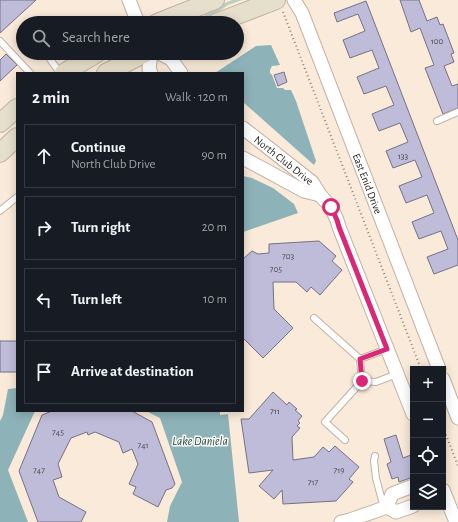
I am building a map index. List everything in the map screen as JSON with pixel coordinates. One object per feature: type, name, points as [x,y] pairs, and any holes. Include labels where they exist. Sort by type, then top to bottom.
[{"type":"main road","points":[[175,16],[215,0]]},
{"type":"main road","points":[[239,16],[278,4]]},
{"type":"main road","points":[[66,72],[85,60]]},
{"type":"main road","points":[[108,72],[131,60]]},
{"type":"main road","points":[[0,123],[16,109]]},
{"type":"main road","points":[[0,153],[16,138]]},
{"type":"street","points":[[129,0],[135,16]]},
{"type":"street","name":"East Enid Drive","points":[[294,0],[302,13],[438,366]]},
{"type":"street","points":[[150,60],[149,69],[150,72]]},
{"type":"street","points":[[172,60],[180,72]]},
{"type":"street","name":"North Club Drive","points":[[244,129],[312,182],[320,195],[331,207],[410,406]]},
{"type":"street","name":"North Club Drive","points":[[244,159],[304,191],[320,195]]},
{"type":"street","points":[[446,387],[458,418]]},
{"type":"street","points":[[347,521],[386,507],[392,494],[410,487]]},
{"type":"street","points":[[446,498],[456,522]]},
{"type":"street","points":[[386,507],[396,512],[410,507]]},
{"type":"lane","points":[[0,41],[16,58]]},
{"type":"lane","points":[[18,60],[29,72]]},
{"type":"lane","points":[[51,60],[59,72]]},
{"type":"lane","points":[[437,121],[458,112]]},
{"type":"lane","points":[[0,211],[16,198]]},
{"type":"lane","points":[[314,318],[360,359],[362,381],[325,422],[345,440]]},
{"type":"lane","points":[[360,359],[387,349]]},
{"type":"lane","points":[[362,381],[376,382],[397,374]]},
{"type":"lane","points":[[375,456],[374,461],[376,478],[386,507]]},
{"type":"path","points":[[278,4],[420,366]]},
{"type":"path","points":[[446,435],[458,466]]},
{"type":"green space","points":[[232,0],[242,0],[228,5],[213,16],[204,16]]},
{"type":"water","points":[[271,45],[280,65],[272,66],[270,73],[277,88],[291,90],[316,161],[314,165],[244,103],[244,72],[217,72],[235,60],[244,60],[244,54],[256,46]]},
{"type":"water","points":[[244,176],[252,178],[273,188],[294,204],[298,213],[244,232]]},
{"type":"water","points":[[16,388],[16,412],[35,412],[8,470],[28,522],[0,522],[0,421],[3,415],[8,389]]},
{"type":"water","name":"Lake Daniela","points":[[148,412],[220,412],[220,415],[228,414],[239,522],[167,522],[170,506],[182,482],[160,418]]},
{"type":"building","points":[[0,0],[36,0],[19,16],[16,16],[16,18],[0,33]]},
{"type":"building","points":[[400,0],[419,0],[427,21],[437,17],[440,25],[443,24],[454,53],[451,54],[454,62],[444,66],[452,86],[458,84],[458,108],[443,114],[425,68],[434,65],[420,28],[411,32]]},
{"type":"building","points":[[366,1],[458,240],[458,265],[434,274],[427,257],[448,249],[441,231],[419,239],[412,222],[434,213],[427,195],[406,203],[399,186],[422,177],[415,160],[393,168],[386,151],[408,142],[400,123],[379,131],[372,114],[394,105],[386,86],[364,94],[357,77],[379,68],[372,50],[350,58],[343,40],[365,31],[358,14],[337,22],[334,13]]},
{"type":"building","points":[[6,54],[17,65],[0,81],[0,60]]},
{"type":"building","points":[[284,72],[287,82],[278,86],[274,75]]},
{"type":"building","points":[[319,241],[336,256],[332,261],[342,270],[320,295],[311,287],[307,292],[296,282],[273,282],[274,309],[293,328],[263,358],[244,339],[244,258],[252,251],[258,254],[269,253],[269,244]]},
{"type":"building","points":[[0,341],[16,341],[16,372],[0,372]]},
{"type":"building","points":[[273,392],[287,405],[289,402],[302,416],[298,421],[300,423],[297,426],[300,428],[292,437],[293,460],[314,457],[323,447],[329,452],[335,446],[359,467],[349,479],[353,482],[336,501],[283,504],[282,490],[274,499],[259,486],[273,470],[249,473],[241,419],[249,419]]},
{"type":"building","points":[[50,412],[134,412],[152,422],[175,484],[172,488],[166,490],[158,507],[133,494],[136,487],[129,484],[138,464],[132,449],[123,453],[119,442],[95,432],[88,435],[87,432],[71,438],[58,464],[62,477],[53,480],[59,497],[86,512],[81,522],[38,522],[19,471],[42,415]]},
{"type":"building","points":[[396,435],[403,458],[410,455],[410,478],[399,482],[398,477],[392,479],[387,464],[391,462],[384,439]]},
{"type":"route","points":[[331,207],[387,349],[360,359],[362,381]]}]
